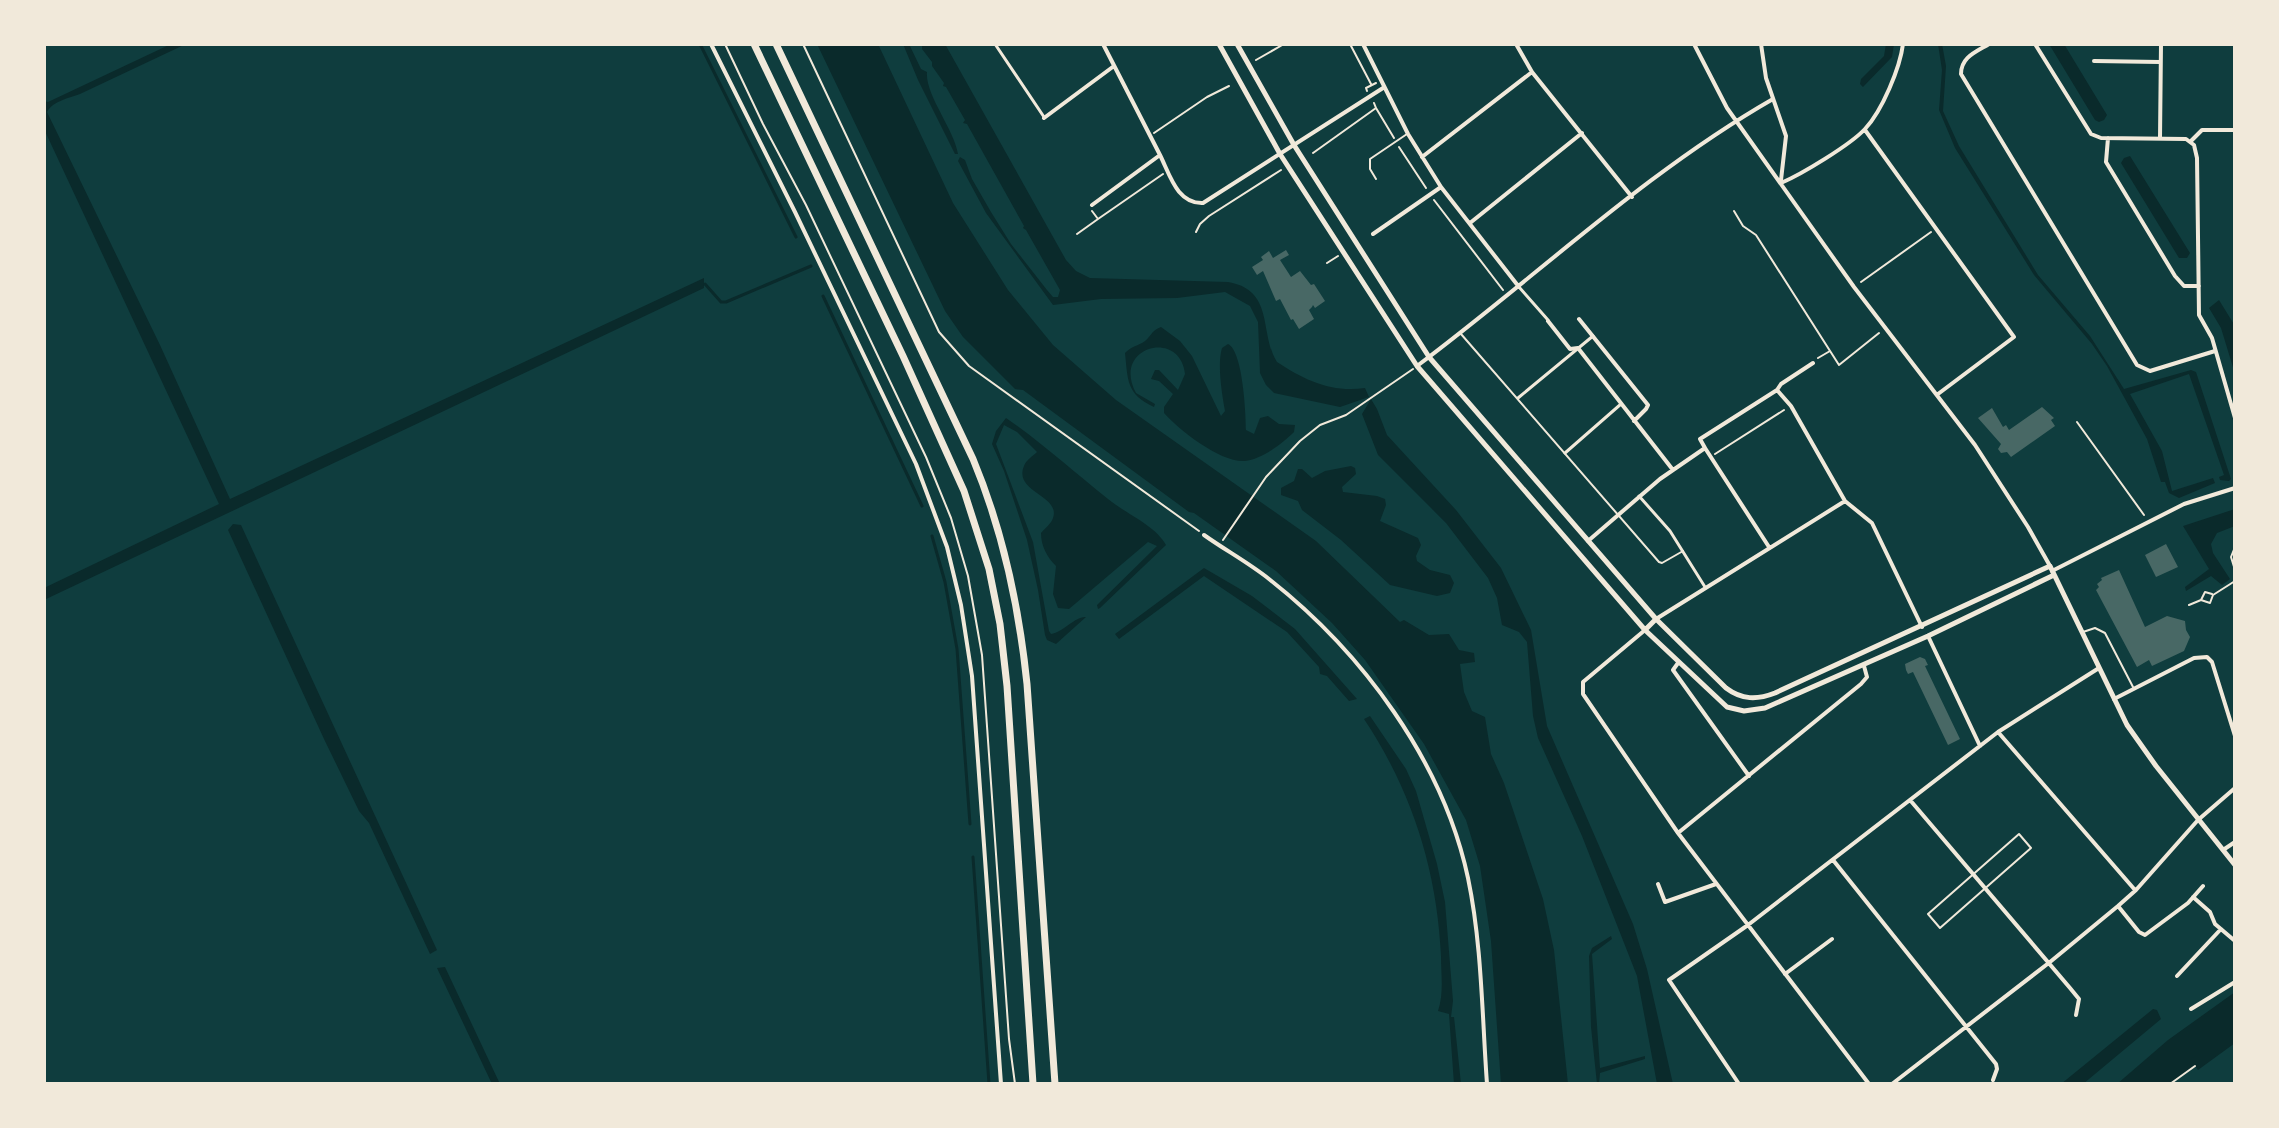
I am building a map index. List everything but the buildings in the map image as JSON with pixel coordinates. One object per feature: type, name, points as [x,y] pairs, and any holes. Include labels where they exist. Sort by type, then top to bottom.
[{"type":"highway","points":[[754,44],[945,445],[974,519],[989,569],[1000,624],[1007,692],[1033,1084]]},
{"type":"highway","points":[[776,44],[973,459],[1005,555],[1019,614],[1027,684],[1055,1084]]},
{"type":"street","points":[[711,44],[916,464],[947,547],[961,605],[972,676],[1001,1084]]},
{"type":"street","points":[[995,44],[1044,118],[1114,66]]},
{"type":"street","points":[[1103,44],[1181,197],[1191,203],[1203,203],[1384,87]]},
{"type":"street","points":[[1219,44],[1280,154],[1417,366],[1645,630],[1721,703],[1744,711],[1765,708],[1928,636],[2184,504],[2235,488]]},
{"type":"street","points":[[1237,44],[1294,145],[1429,357],[1656,619],[1726,688],[1752,698],[1775,693],[2052,571]]},
{"type":"street","points":[[1363,44],[1408,134],[1441,187],[1570,349],[1578,348]]},
{"type":"street","points":[[1516,44],[1532,72],[1632,197]]},
{"type":"street","points":[[1694,44],[1736,120],[1788,196],[1997,476],[2052,571],[2136,740],[2235,865]]},
{"type":"street","points":[[1761,44],[1762,62],[1786,136],[1781,183]]},
{"type":"street","points":[[1781,183],[1801,174],[1865,130],[1895,73],[1903,44]]},
{"type":"street","points":[[1989,44],[1965,59],[1961,64],[1961,74],[2137,365],[2150,371],[2215,351]]},
{"type":"street","points":[[2035,44],[2087,130],[2095,137],[2191,141]]},
{"type":"street","points":[[2160,138],[2161,44]]},
{"type":"street","points":[[2094,61],[2160,62]]},
{"type":"street","points":[[1422,157],[1532,72]]},
{"type":"street","points":[[1417,366],[1632,197],[1736,120],[1773,99]]},
{"type":"street","points":[[1865,130],[2014,337],[1938,394]]},
{"type":"street","points":[[2191,141],[2202,130],[2235,130]]},
{"type":"street","points":[[1470,223],[1582,133]]},
{"type":"street","points":[[2108,138],[2106,162],[2175,276],[2184,286],[2199,286]]},
{"type":"street","points":[[2191,141],[2197,154],[2199,315],[2212,338],[2235,418]]},
{"type":"street","points":[[1091,206],[1160,155]]},
{"type":"street","points":[[1373,234],[1441,187]]},
{"type":"street","points":[[1579,319],[1648,405],[1634,421]]},
{"type":"street","points":[[1518,398],[1593,336]]},
{"type":"street","points":[[1578,348],[1673,470]]},
{"type":"street","points":[[1769,547],[1700,439],[1815,362]]},
{"type":"street","points":[[1777,390],[1791,406],[1845,501],[1872,523],[1980,746]]},
{"type":"street","points":[[1565,453],[1621,404]]},
{"type":"street","points":[[1588,541],[1639,496],[1705,448]]},
{"type":"street","points":[[1639,496],[1670,531],[1705,587]]},
{"type":"street","points":[[1845,501],[1656,619],[1583,682],[1583,694],[1678,833],[1869,1084]]},
{"type":"street","points":[[1204,535],[1266,576],[1323,628],[1388,705],[1431,774],[1451,816],[1468,879],[1479,966],[1487,1084]]},
{"type":"street","points":[[2114,699],[2194,658],[2207,657],[2212,662],[2235,736]]},
{"type":"street","points":[[1678,663],[1673,670],[1749,776]]},
{"type":"street","points":[[1678,833],[1861,684],[1867,677],[1864,666]]},
{"type":"street","points":[[1739,1084],[1669,980],[1748,925],[1998,732],[2099,668]]},
{"type":"street","points":[[1998,732],[2136,890]]},
{"type":"street","points":[[1892,1084],[2118,906],[2198,820],[2235,788]]},
{"type":"street","points":[[1910,800],[2079,999],[2076,1015]]},
{"type":"street","points":[[2223,850],[2235,842]]},
{"type":"street","points":[[1833,860],[1996,1064],[1993,1080]]},
{"type":"street","points":[[1658,884],[1665,902],[1717,884]]},
{"type":"street","points":[[2118,906],[2145,935],[2203,886]]},
{"type":"street","points":[[2193,897],[2210,912],[2213,922],[2235,941]]},
{"type":"street","points":[[2177,976],[2221,929]]},
{"type":"street","points":[[1785,974],[1832,939]]},
{"type":"street","points":[[2191,1009],[2235,982]]},
{"type":"lane","points":[[725,44],[926,457],[951,518],[968,576],[982,655],[1009,1039],[1015,1084]]},
{"type":"lane","points":[[1376,179],[1370,169],[1370,159],[1408,134]]},
{"type":"lane","points":[[1460,333],[1659,562],[1683,551]]},
{"type":"lane","points":[[2081,632],[2095,628],[2105,633],[2134,689]]},
{"type":"path","points":[[803,44],[939,332],[947,343],[969,366],[1204,535]]},
{"type":"path","points":[[1256,60],[1284,44]]},
{"type":"path","points":[[1350,44],[1371,85]]},
{"type":"path","points":[[1381,80],[1366,88],[1376,108],[1430,195],[1503,290]]},
{"type":"path","points":[[1150,136],[1207,97],[1229,86]]},
{"type":"path","points":[[1313,153],[1376,108]]},
{"type":"path","points":[[1196,232],[1200,224],[1216,211],[1282,169]]},
{"type":"path","points":[[1077,234],[1168,171]]},
{"type":"path","points":[[1091,206],[1098,219]]},
{"type":"path","points":[[1734,211],[1743,226],[1756,235],[1839,365],[1885,328]]},
{"type":"path","points":[[1854,287],[1935,229]]},
{"type":"path","points":[[1815,362],[1830,351]]},
{"type":"path","points":[[1222,540],[1280,460],[1315,428],[1346,415],[1417,366]]},
{"type":"path","points":[[1710,456],[1791,406]]},
{"type":"path","points":[[2077,422],[2149,523]]},
{"type":"path","points":[[2235,547],[2231,557],[2235,570]]},
{"type":"path","points":[[2201,600],[2210,603],[2213,595],[2234,581]]},
{"type":"path","points":[[2189,605],[2201,600],[2205,592],[2213,595]]},
{"type":"path","points":[[2019,834],[2031,848],[1940,928],[1928,914],[1973,875],[2019,834]]},
{"type":"path","points":[[2170,1084],[2195,1066]]},
{"type":"water","points":[[171,44],[186,44],[57,103],[47,112],[160,345],[230,499],[704,278],[704,288],[44,600],[44,588],[219,504],[44,129],[44,101],[48,102]]},
{"type":"water","points":[[817,44],[878,44],[953,203],[1008,290],[1053,345],[1116,400],[1316,541],[1400,622],[1404,620],[1429,635],[1449,634],[1459,650],[1474,653],[1475,662],[1460,664],[1464,692],[1472,711],[1485,717],[1491,754],[1504,783],[1543,899],[1554,950],[1568,1084],[1501,1084],[1491,941],[1480,866],[1466,820],[1424,744],[1365,660],[1332,623],[1276,571],[1189,512],[1023,390],[1015,389],[963,337],[945,311]]},
{"type":"water","points":[[903,44],[909,44],[921,69],[927,72],[930,91],[958,154],[955,154],[918,80]]},
{"type":"water","points":[[922,44],[945,44],[1066,260],[1076,271],[1090,278],[1228,282],[1243,287],[1259,303],[1277,362],[1319,384],[1341,389],[1365,388],[1369,397],[1340,407],[1274,393],[1260,373],[1258,322],[1250,306],[1225,292],[1053,305],[986,213],[958,161],[960,157],[965,160],[972,179],[1011,244],[1053,297],[1058,297],[1060,290],[967,124],[963,123],[965,120],[922,49]]},
{"type":"water","points":[[1886,44],[1894,44],[1892,57],[1863,87],[1861,79],[1884,56]]},
{"type":"water","points":[[1938,44],[1942,44],[1946,66],[1943,111],[1959,146],[2038,275],[2090,336],[2124,389],[2191,370],[2196,372],[2231,479],[2229,481],[2220,480],[2219,477],[2224,475],[2189,374],[2130,394],[2162,451],[2172,491],[2213,478],[2215,483],[2179,498],[2169,493],[2165,482],[2161,482],[2147,439],[2107,366],[2034,275],[1955,148],[1939,110],[1942,70]]},
{"type":"water","points":[[2049,44],[2064,44],[2107,115],[2104,120],[2095,120]]},
{"type":"water","points":[[2130,156],[2190,253],[2187,258],[2179,258],[2121,163]]},
{"type":"water","points":[[2219,300],[2235,326],[2235,374],[2221,328],[2209,308]]},
{"type":"water","points":[[1161,327],[1180,341],[1192,356],[1221,416],[1225,411],[1220,363],[1222,348],[1228,344],[1233,349],[1240,370],[1246,430],[1254,434],[1260,418],[1268,416],[1279,424],[1295,425],[1294,432],[1265,454],[1245,461],[1224,457],[1201,444],[1164,413],[1164,407],[1173,394],[1159,381],[1151,379],[1155,370],[1159,370],[1178,390],[1185,374],[1180,360],[1172,351],[1161,348],[1149,349],[1132,364],[1131,377],[1136,393],[1155,404],[1154,407],[1138,397],[1128,379],[1125,353]]},
{"type":"water","points":[[1371,399],[1387,435],[1456,510],[1501,568],[1531,630],[1547,726],[1633,924],[1647,969],[1673,1084],[1657,1084],[1637,976],[1582,836],[1538,738],[1533,716],[1527,642],[1519,632],[1502,625],[1497,598],[1488,578],[1446,523],[1378,455],[1362,414]]},
{"type":"water","points":[[1006,418],[1108,499],[1148,526],[1166,545],[1100,608],[1097,605],[1157,546],[1148,542],[1069,609],[1058,608],[1053,594],[1056,566],[1045,551],[1041,533],[1052,520],[1054,510],[1030,488],[1022,475],[1025,464],[1037,452],[1017,432],[1004,425],[996,444],[1033,542],[1049,631],[1056,633],[1086,617],[1056,644],[1047,640],[1045,635],[1027,540],[992,444],[996,431]]},
{"type":"water","points":[[1351,466],[1356,474],[1342,487],[1343,492],[1385,499],[1380,521],[1418,538],[1421,545],[1417,561],[1430,570],[1450,575],[1454,583],[1450,593],[1437,596],[1390,585],[1341,540],[1302,510],[1298,501],[1281,495],[1281,488],[1294,481],[1298,469],[1312,478],[1325,471]]},
{"type":"water","points":[[2235,509],[2235,526],[2217,533],[2211,544],[2213,553],[2230,579],[2222,585],[2211,576],[2186,591],[2185,587],[2209,569],[2183,526]]},
{"type":"water","points":[[233,524],[241,525],[437,950],[430,954],[369,823],[359,811],[324,739],[228,530]]},
{"type":"water","points":[[1204,568],[1252,596],[1295,629],[1357,699],[1349,701],[1327,676],[1320,674],[1319,667],[1287,632],[1204,576],[1119,639],[1115,634]]},
{"type":"water","points":[[1370,716],[1406,769],[1416,791],[1437,864],[1445,902],[1453,1001],[1451,1017],[1454,1017],[1461,1084],[1454,1084],[1449,1014],[1438,1011],[1442,991],[1439,924],[1428,862],[1396,774],[1364,719]]},
{"type":"water","points":[[1611,936],[1612,939],[1592,954],[1600,1068],[1645,1056],[1645,1059],[1600,1073],[1597,1084],[1591,1027],[1589,956],[1592,948]]},
{"type":"water","points":[[445,967],[500,1084],[492,1084],[437,968]]},
{"type":"water","points":[[2235,992],[2235,1043],[2198,1070],[2195,1066],[2170,1084],[2117,1084],[2168,1040]]},
{"type":"water","points":[[2153,1009],[2157,1010],[2161,1019],[2083,1084],[2061,1084]]},
{"type":"waterway","points":[[700,44],[796,237]]},
{"type":"waterway","points":[[705,284],[721,302],[726,302],[811,266]]},
{"type":"waterway","points":[[823,296],[922,506]]},
{"type":"waterway","points":[[932,536],[945,582],[957,649],[970,824]]},
{"type":"waterway","points":[[973,857],[989,1084]]}]
